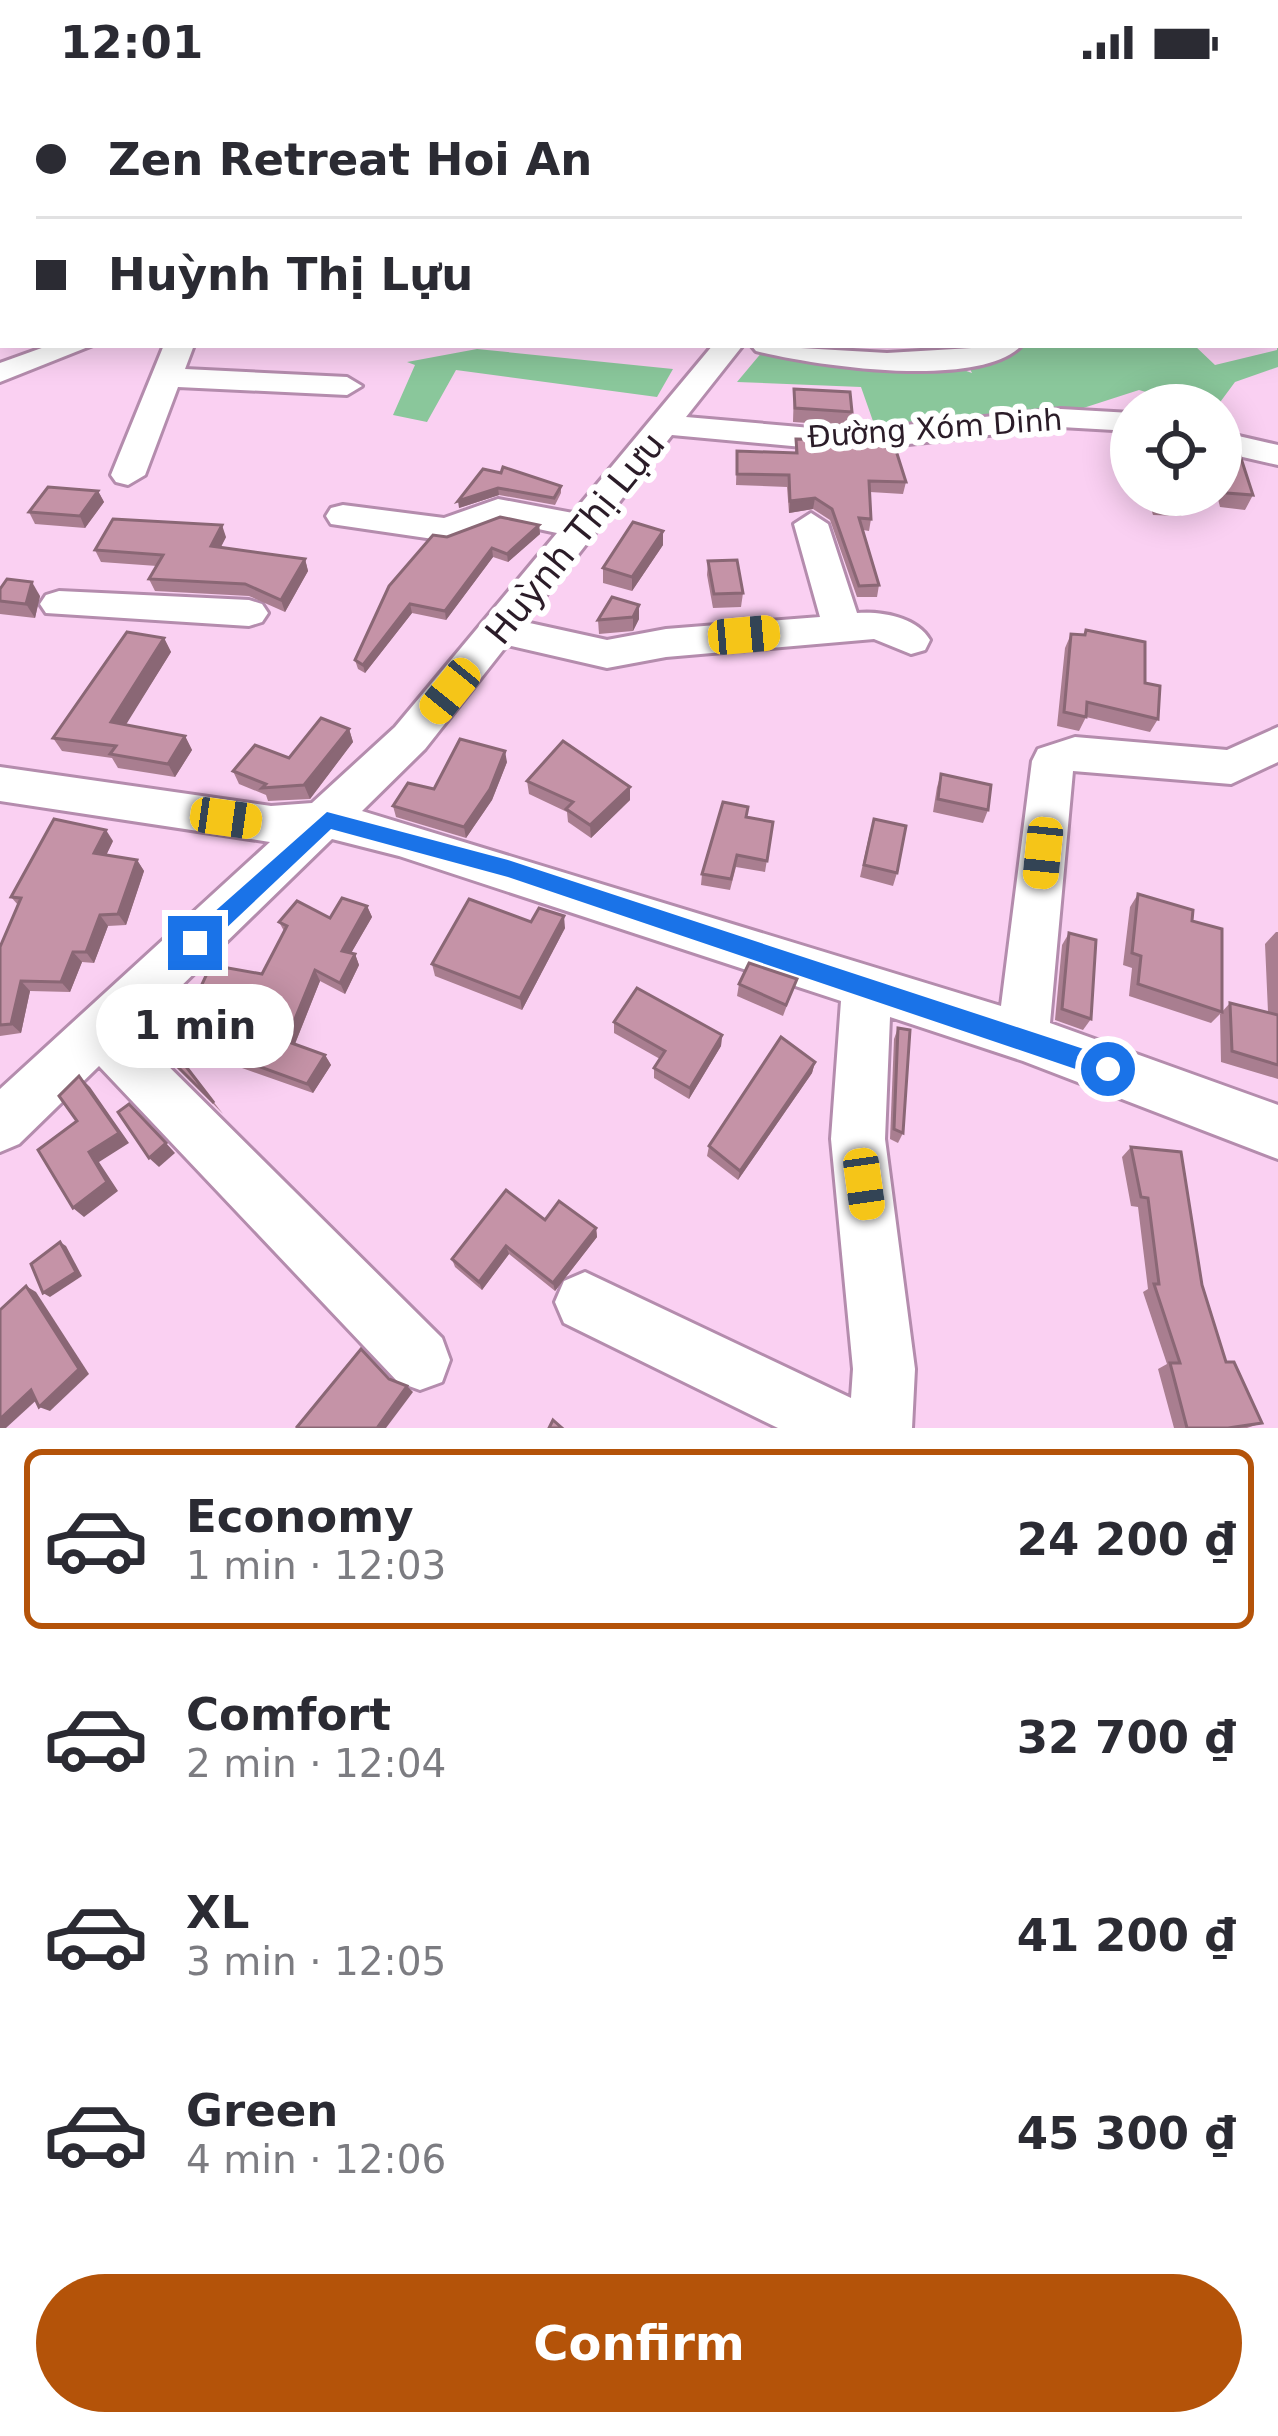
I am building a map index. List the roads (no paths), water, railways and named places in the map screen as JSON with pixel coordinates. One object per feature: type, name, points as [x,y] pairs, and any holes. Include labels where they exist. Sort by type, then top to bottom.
[{"type":"street","points":[[0,373],[70,348]]},
{"type":"street","points":[[128,475],[178,348]]},
{"type":"street","name":"Huỳnh Thị Lựu","points":[[0,1125],[410,738],[726,348]]},
{"type":"street","points":[[784,348],[871,363],[945,361],[995,348]]},
{"type":"street","points":[[165,377],[347,386]]},
{"type":"street","name":"Đường Xóm Dinh","points":[[668,424],[846,441],[1037,419],[1110,421]]},
{"type":"street","points":[[1242,447],[1278,455]]},
{"type":"street","points":[[343,515],[447,530],[498,510],[585,527]]},
{"type":"street","points":[[811,524],[842,627]]},
{"type":"street","points":[[59,604],[249,613]]},
{"type":"street","points":[[499,630],[607,653],[878,625],[911,640]]},
{"type":"street","points":[[1023,1037],[1053,760],[1075,753],[1231,766],[1278,743]]},
{"type":"street","points":[[0,784],[271,824],[327,820],[508,868],[1023,1037],[1278,1132]]},
{"type":"street","points":[[866,989],[858,1139],[884,1369],[881,1428]]},
{"type":"street","points":[[100,1032],[420,1360]]},
{"type":"street","points":[[585,1302],[844,1428]]}]
